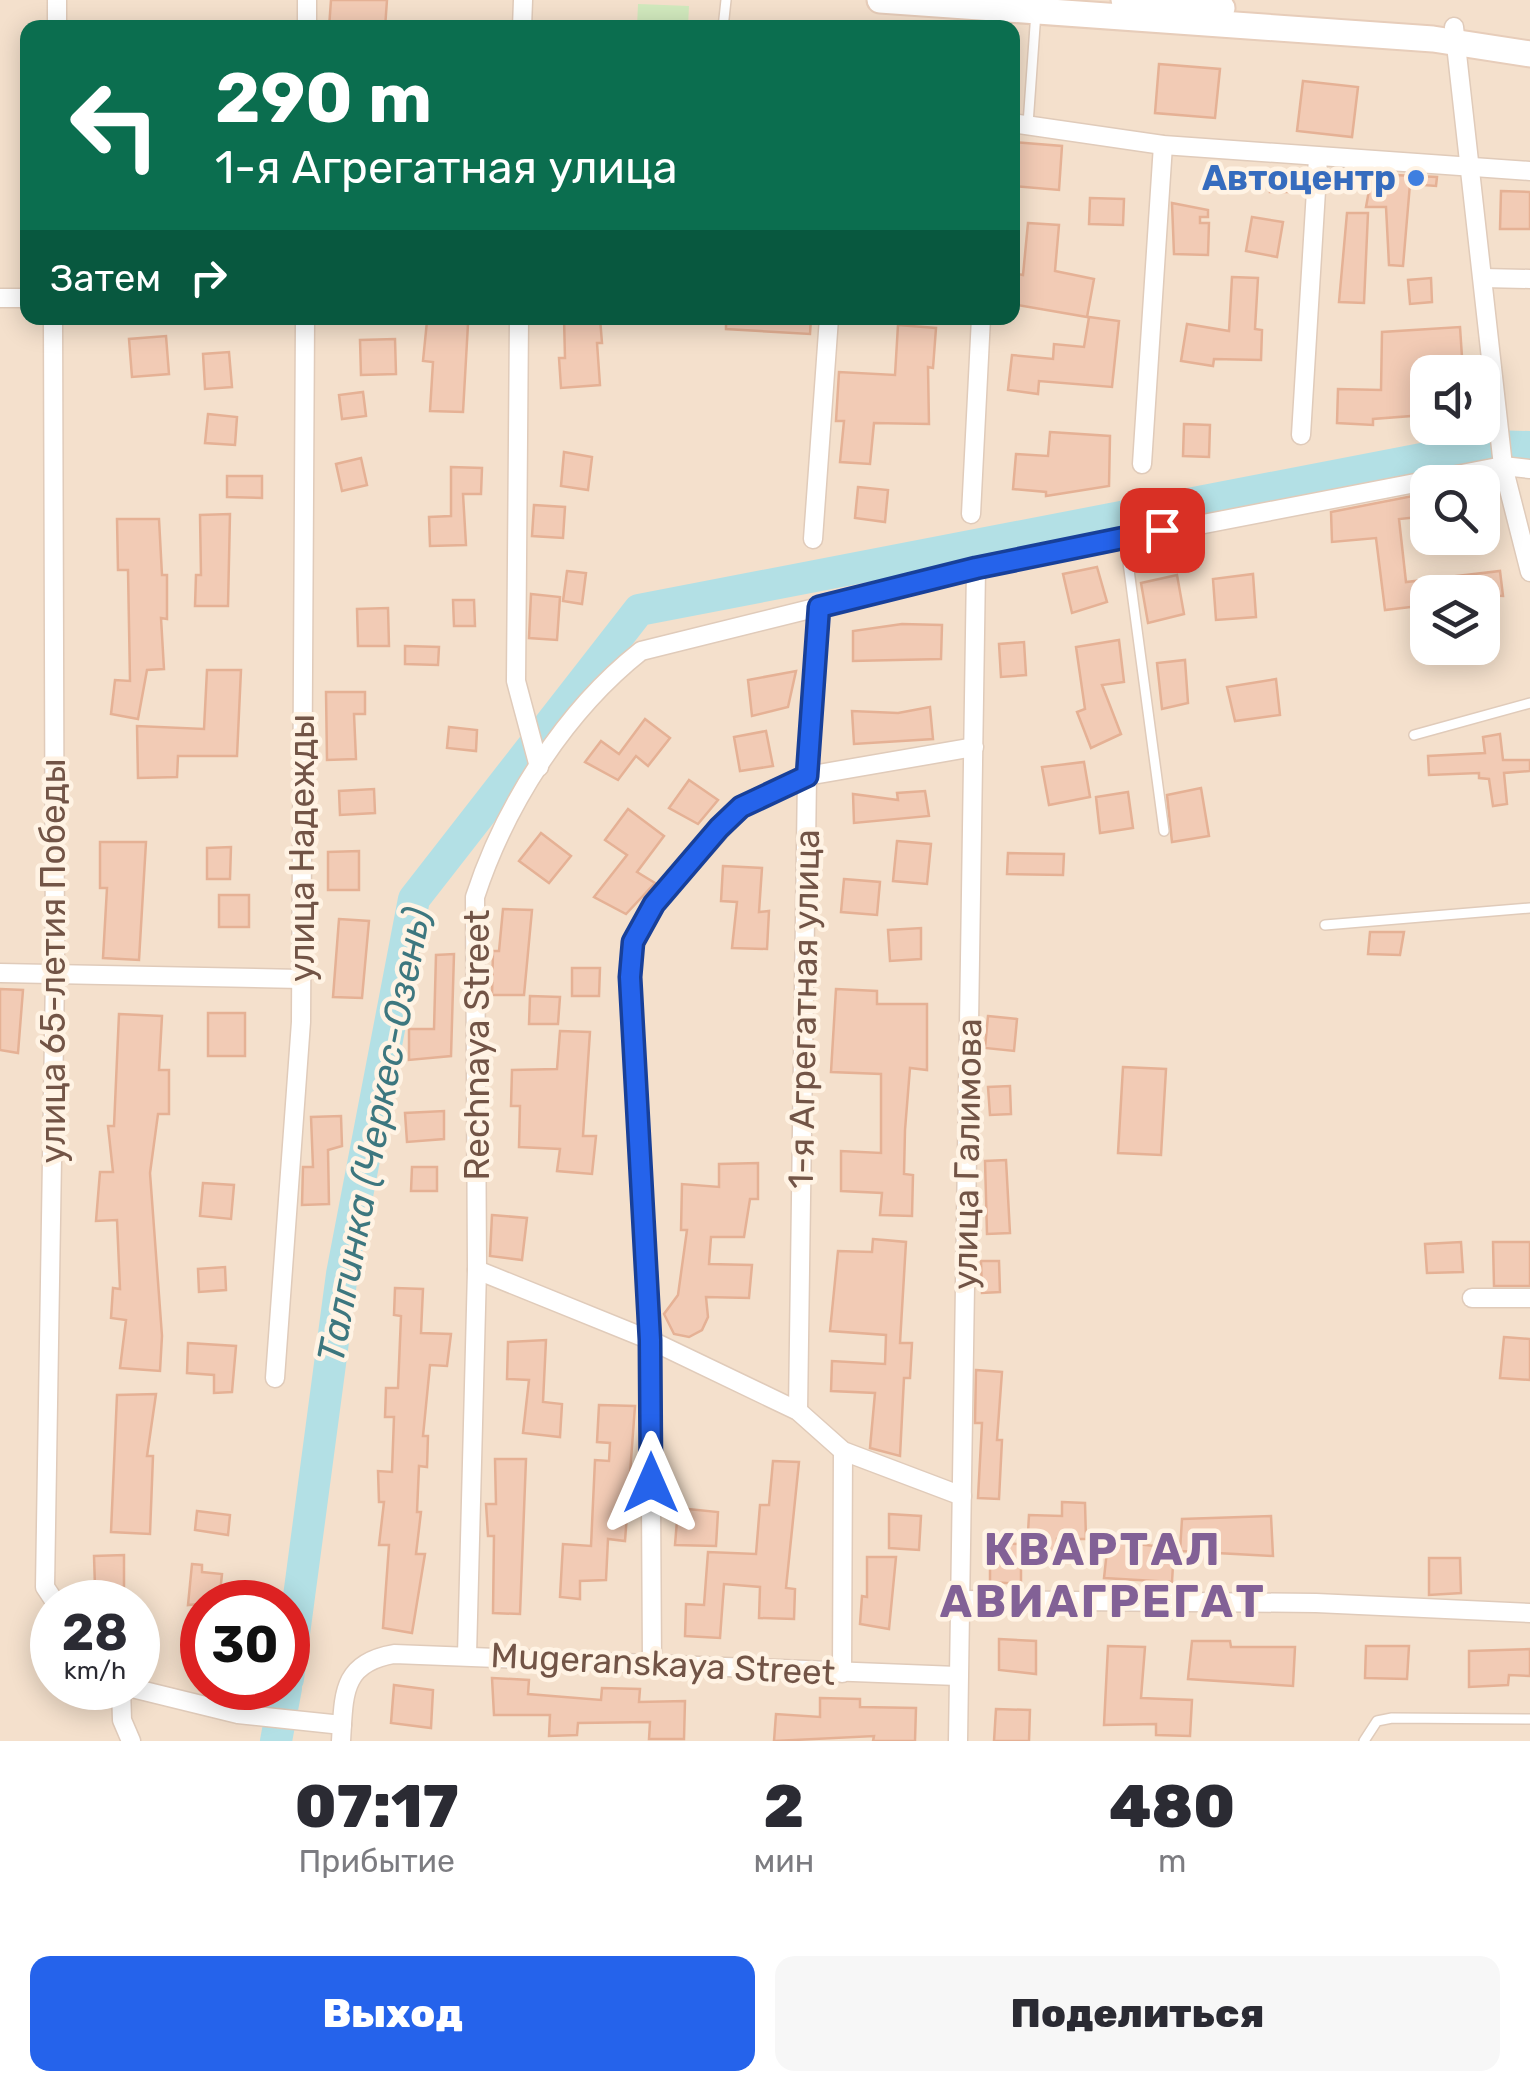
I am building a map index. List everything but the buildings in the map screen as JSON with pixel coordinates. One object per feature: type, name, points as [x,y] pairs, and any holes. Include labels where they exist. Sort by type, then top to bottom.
[{"type":"main road","points":[[880,0],[1036,12],[1133,5],[1530,39]]},
{"type":"main road","points":[[1455,35],[1530,54]]},
{"type":"street","points":[[1455,35],[1502,461],[1530,572]]},
{"type":"street","points":[[1020,124],[1163,146],[1530,170]]},
{"type":"street","points":[[1142,464],[1163,146]]},
{"type":"street","points":[[1301,435],[1318,158]]},
{"type":"street","points":[[1483,278],[1530,280]]},
{"type":"street","name":"улица 65-летия Победы","points":[[45,1580],[55,975],[53,325]]},
{"type":"street","name":"улица Надежды","points":[[275,1378],[301,979],[305,325]]},
{"type":"street","points":[[519,325],[516,681],[539,767]]},
{"type":"street","points":[[813,539],[828,325]]},
{"type":"street","points":[[971,514],[981,325]]},
{"type":"street","name":"Rechnaya Street","points":[[468,1655],[477,1270],[475,897],[490,853],[539,767],[601,682],[641,651],[976,568],[1502,461],[1530,470]]},
{"type":"street","name":"улица Галимова","points":[[958,1741],[976,568]]},
{"type":"street","name":"1-я Агрегатная улица","points":[[798,1411],[807,776],[819,607]]},
{"type":"street","points":[[652,1662],[650,1340],[630,977],[633,942],[654,904],[741,807],[807,776],[974,747]]},
{"type":"street","points":[[0,974],[301,979]]},
{"type":"street","points":[[477,1270],[650,1340],[798,1411],[843,1451],[962,1496]]},
{"type":"street","points":[[1472,1298],[1530,1298]]},
{"type":"street","points":[[842,1672],[843,1451]]},
{"type":"street","points":[[960,1600],[1316,1602],[1530,1613]]},
{"type":"street","name":"Mugeranskaya Street","points":[[341,1733],[346,1688],[354,1672],[370,1658],[394,1654],[957,1676]]},
{"type":"street","points":[[160,1695],[238,1714],[302,1721],[341,1733]]},
{"type":"street","points":[[122,1710],[131,1741]]},
{"type":"lane","points":[[1020,124],[1036,12]]},
{"type":"lane","points":[[1124,537],[1164,832]]},
{"type":"lane","points":[[1414,735],[1530,703]]},
{"type":"lane","points":[[1326,925],[1530,908]]},
{"type":"lane","points":[[1364,1741],[1377,1720],[1392,1718],[1530,1719]]},
{"type":"shaded area","points":[[0,0],[1530,0],[1530,1741],[0,1741]]},
{"type":"green space","points":[[638,4],[689,6],[688,20],[637,20]]},
{"type":"waterway","name":"Талгинка (Черкес-Озень)","points":[[301,1580],[342,1274],[414,899],[639,610],[1489,446],[1530,447]]},
{"type":"waterway","name":"Талгинка (Черкес-Озень)","points":[[276,1741],[282,1710]]},
{"type":"place","name":"Автоцентр","points":[[1416,178]]},
{"type":"district","name":"КВАРТАЛ АВИАГРЕГАТ","points":[[1103,1575]]},
{"type":"route","points":[[651,1483],[650,1340],[630,977],[633,942],[654,904],[741,807],[807,776],[819,607],[976,568],[1162,530]]}]
